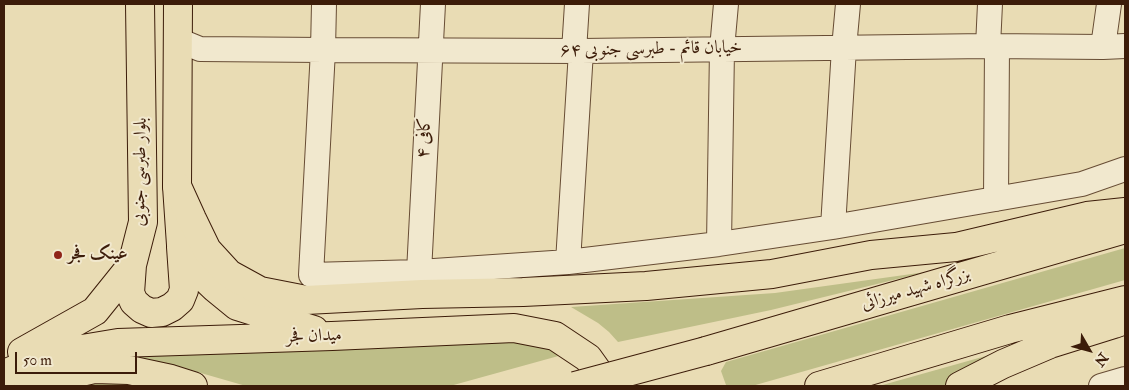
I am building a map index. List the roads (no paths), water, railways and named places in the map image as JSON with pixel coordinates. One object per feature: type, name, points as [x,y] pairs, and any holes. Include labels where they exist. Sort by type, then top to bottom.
[{"type":"main road","name":"بلوار طبرسی جنوبی","points":[[4,363],[95,311],[132,265],[143,222],[140,4]]},
{"type":"main road","name":"بلوار طبرسی جنوبی","points":[[178,4],[177,186],[181,244],[191,265],[237,306],[332,336]]},
{"type":"main road","points":[[177,186],[208,250],[229,274],[260,291],[306,300],[646,286],[772,274],[871,255],[956,246],[1087,216],[1125,212]]},
{"type":"main road","name":"بزرگراه شهید میرزائی","points":[[575,386],[706,351],[1125,229]]},
{"type":"main road","points":[[132,265],[130,293],[134,302],[142,309],[151,313],[162,312],[172,308],[180,300],[184,290],[181,244]]},
{"type":"main road","points":[[819,386],[1010,329],[1125,300]]},
{"type":"main road","points":[[960,386],[1003,364],[1050,344],[1125,320]]},
{"type":"main road","name":"میدان فجر","points":[[4,374],[52,354],[118,343],[514,328],[555,336],[588,358],[608,386]]},
{"type":"main road","points":[[28,386],[94,369],[129,370],[193,386]]},
{"type":"street","points":[[324,4],[311,275],[418,272],[568,262],[718,244],[833,227],[1082,184],[1125,169]]},
{"type":"street","name":"کافی ۴","points":[[418,272],[433,4]]},
{"type":"street","points":[[568,262],[577,51],[577,4]]},
{"type":"street","points":[[718,244],[722,49],[726,4]]},
{"type":"street","points":[[833,227],[848,4]]},
{"type":"street","points":[[990,4],[993,46],[996,199]]},
{"type":"street","points":[[1109,4],[1114,47]]},
{"type":"street","name":"خیابان قائم - طبرسی جنوبی ۶۴","points":[[178,40],[200,49],[323,50],[577,51],[993,46],[1114,47]]},
{"type":"street","points":[[1101,386],[1125,379]]},
{"type":"place","name":"عینک فجر","points":[[58,255]]}]
